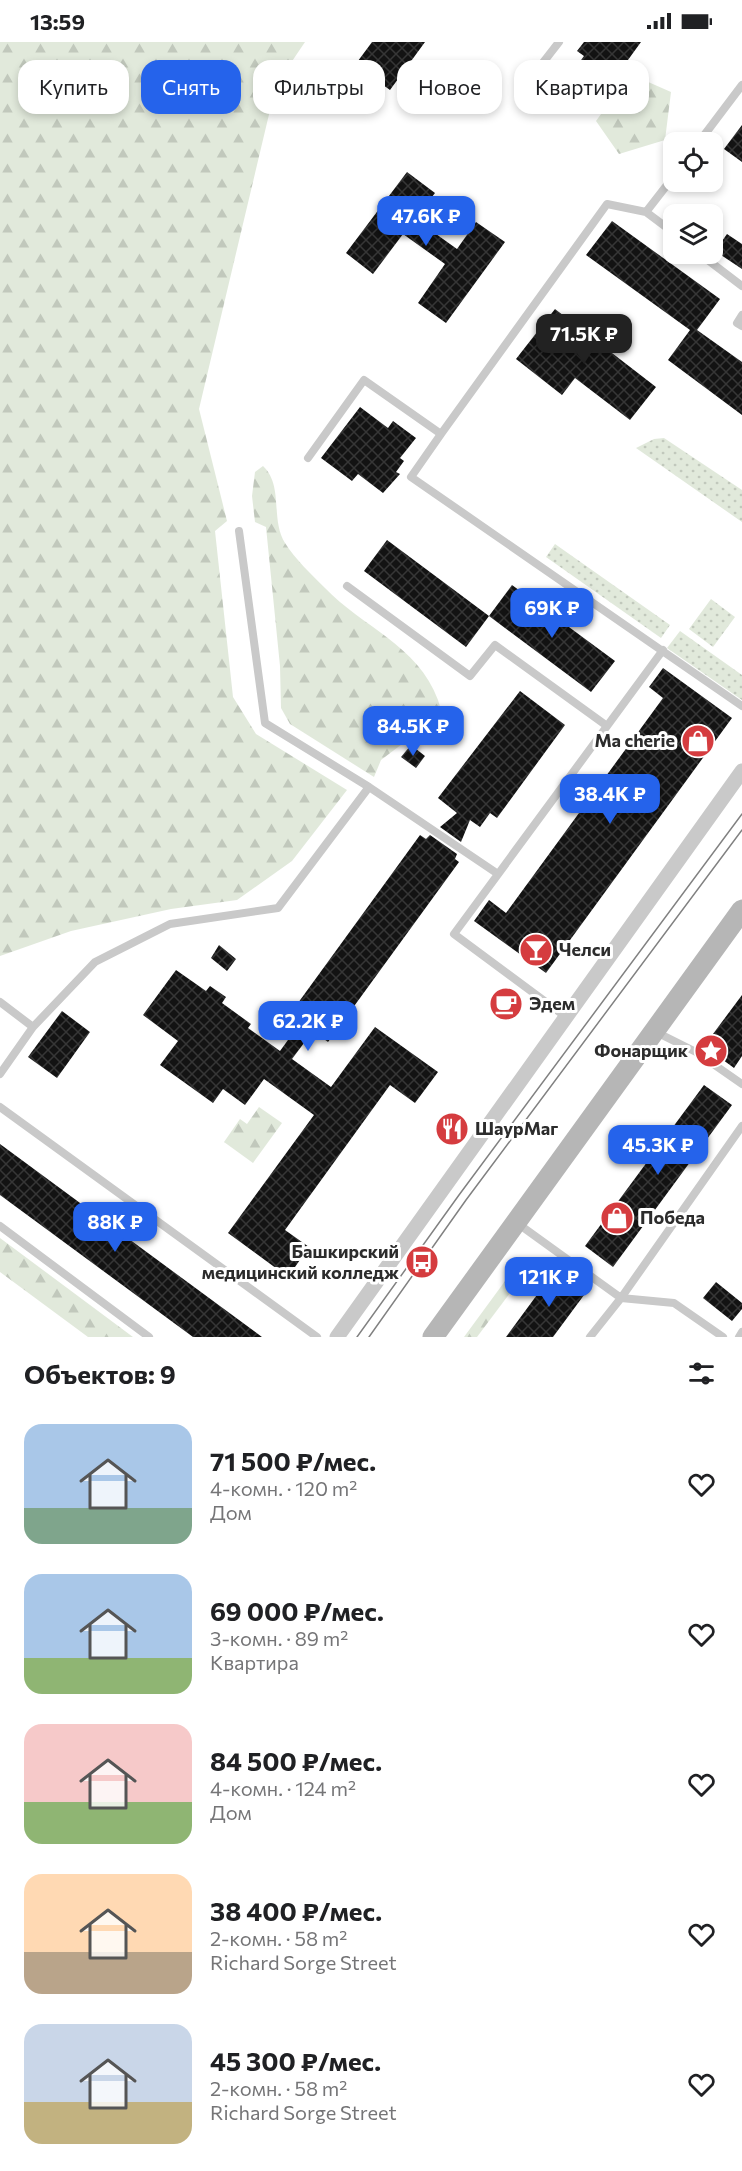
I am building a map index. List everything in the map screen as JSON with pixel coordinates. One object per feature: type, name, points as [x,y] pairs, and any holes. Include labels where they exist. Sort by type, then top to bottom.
[{"type":"main road","points":[[433,1337],[742,910]]},
{"type":"street","points":[[337,1337],[742,771]]},
{"type":"lane","points":[[545,60],[559,42]]},
{"type":"lane","points":[[707,132],[742,85]]},
{"type":"lane","points":[[646,212],[663,190]]},
{"type":"lane","points":[[663,225],[646,212],[607,204],[411,477],[742,706]]},
{"type":"lane","points":[[713,264],[742,286]]},
{"type":"lane","points":[[742,315],[737,323],[742,326]]},
{"type":"lane","points":[[308,458],[364,380],[441,434]]},
{"type":"lane","points":[[239,531],[265,723],[369,787],[498,874]]},
{"type":"lane","points":[[347,586],[470,676],[495,645],[607,726]]},
{"type":"lane","points":[[566,1017],[454,934],[663,650]]},
{"type":"lane","points":[[0,1074],[33,1027],[95,962],[170,924],[278,908],[369,787]]},
{"type":"lane","points":[[0,1002],[33,1027]]},
{"type":"lane","points":[[655,1032],[696,1052],[742,1084]]},
{"type":"lane","points":[[0,1107],[317,1337]]},
{"type":"lane","points":[[590,1337],[621,1298],[742,1126]]},
{"type":"lane","points":[[516,1222],[621,1298],[674,1303],[723,1337]]},
{"type":"lane","points":[[0,1226],[149,1337]]},
{"type":"lane","points":[[738,1337],[742,1332]]},
{"type":"green space","points":[[0,42],[305,42],[293,60],[253,60],[253,114],[269,114],[199,409],[227,521],[215,531],[233,697],[256,734],[347,790],[292,861],[237,900],[171,909],[71,931],[0,956]]},
{"type":"green space","points":[[649,82],[671,92],[663,141],[619,154],[596,121],[601,114],[649,114]]},
{"type":"green space","points":[[664,438],[742,490],[742,522],[636,448],[654,439]]},
{"type":"green space","points":[[263,466],[273,483],[278,524],[289,549],[340,602],[388,638],[417,665],[429,681],[438,700],[442,722],[436,743],[410,738],[381,760],[374,777],[290,724],[281,708],[280,666],[266,527],[255,522],[252,496],[255,472]]},
{"type":"green space","points":[[555,544],[670,625],[661,638],[546,557]]},
{"type":"green space","points":[[711,599],[735,617],[713,647],[689,629]]},
{"type":"green space","points":[[680,631],[742,675],[742,700],[667,648]]},
{"type":"green space","points":[[259,1107],[282,1123],[253,1163],[224,1142],[240,1119],[247,1124]]},
{"type":"green space","points":[[0,1238],[133,1337],[88,1337],[0,1272]]},
{"type":"green space","points":[[522,1258],[531,1265],[477,1337],[464,1337]]},
{"type":"building","points":[[372,42],[425,42],[412,60],[397,60],[397,80],[390,90],[385,86],[385,60],[359,60]]},
{"type":"building","points":[[584,42],[641,42],[628,60],[581,60],[584,56],[577,51]]},
{"type":"building","points":[[742,125],[742,162],[724,149]]},
{"type":"building","points":[[407,172],[435,193],[415,219],[457,249],[476,222],[505,242],[446,323],[418,303],[445,264],[403,234],[373,274],[346,253]]},
{"type":"building","points":[[612,221],[663,258],[663,264],[672,264],[720,299],[697,330],[742,362],[742,415],[668,360],[690,330],[586,255]]},
{"type":"building","points":[[727,234],[742,244],[742,269],[723,256],[723,240]]},
{"type":"building","points":[[555,309],[656,387],[630,420],[575,378],[562,395],[516,359]]},
{"type":"building","points":[[360,407],[388,428],[393,421],[416,438],[400,458],[404,461],[396,472],[400,474],[383,493],[358,474],[352,481],[321,458]]},
{"type":"building","points":[[387,540],[489,616],[466,647],[364,571]]},
{"type":"building","points":[[512,585],[615,661],[591,692],[489,616]]},
{"type":"building","points":[[663,668],[732,718],[546,973],[474,921],[489,900],[506,913],[663,698],[649,687]]},
{"type":"building","points":[[520,691],[565,725],[497,818],[490,813],[480,827],[470,820],[461,842],[440,827],[457,813],[438,798]]},
{"type":"building","points":[[411,745],[425,756],[416,768],[401,757]]},
{"type":"building","points":[[420,835],[426,839],[430,835],[457,854],[455,859],[459,862],[328,1042],[313,1031],[292,1059],[331,1087],[375,1027],[438,1072],[415,1103],[390,1085],[285,1230],[309,1247],[288,1277],[228,1233],[314,1115],[264,1079],[245,1105],[223,1089],[213,1103],[160,1065],[178,1041],[143,1015],[176,970],[206,991],[210,986],[226,997],[222,1003],[251,1024],[248,1028],[280,1051],[301,1022],[290,1014]]},
{"type":"building","points":[[219,945],[236,959],[227,971],[211,958]]},
{"type":"building","points":[[742,995],[742,1056],[734,1068],[704,1046]]},
{"type":"building","points":[[62,1011],[90,1032],[57,1078],[28,1057]]},
{"type":"building","points":[[704,1085],[732,1105],[613,1267],[585,1246]]},
{"type":"building","points":[[0,1144],[262,1337],[193,1337],[0,1195]]},
{"type":"building","points":[[556,1269],[587,1291],[553,1337],[506,1337]]},
{"type":"building","points":[[716,1282],[742,1303],[742,1309],[732,1321],[703,1298]]},
{"type":"tram line","points":[[357,1337],[459,1195],[742,814]]},
{"type":"tram line","points":[[369,1337],[466,1200],[742,830]]},
{"type":"place","name":"Ma cherie","points":[[698,741]]},
{"type":"place","name":"Челси","points":[[536,950]]},
{"type":"place","name":"Эдем","points":[[506,1004]]},
{"type":"place","name":"Фонарщик","points":[[711,1051]]},
{"type":"place","name":"ШаурМаг","points":[[452,1129]]},
{"type":"place","name":"Победа","points":[[617,1218]]},
{"type":"place","name":"Башкирский медицинский колледж","points":[[422,1262]]}]
